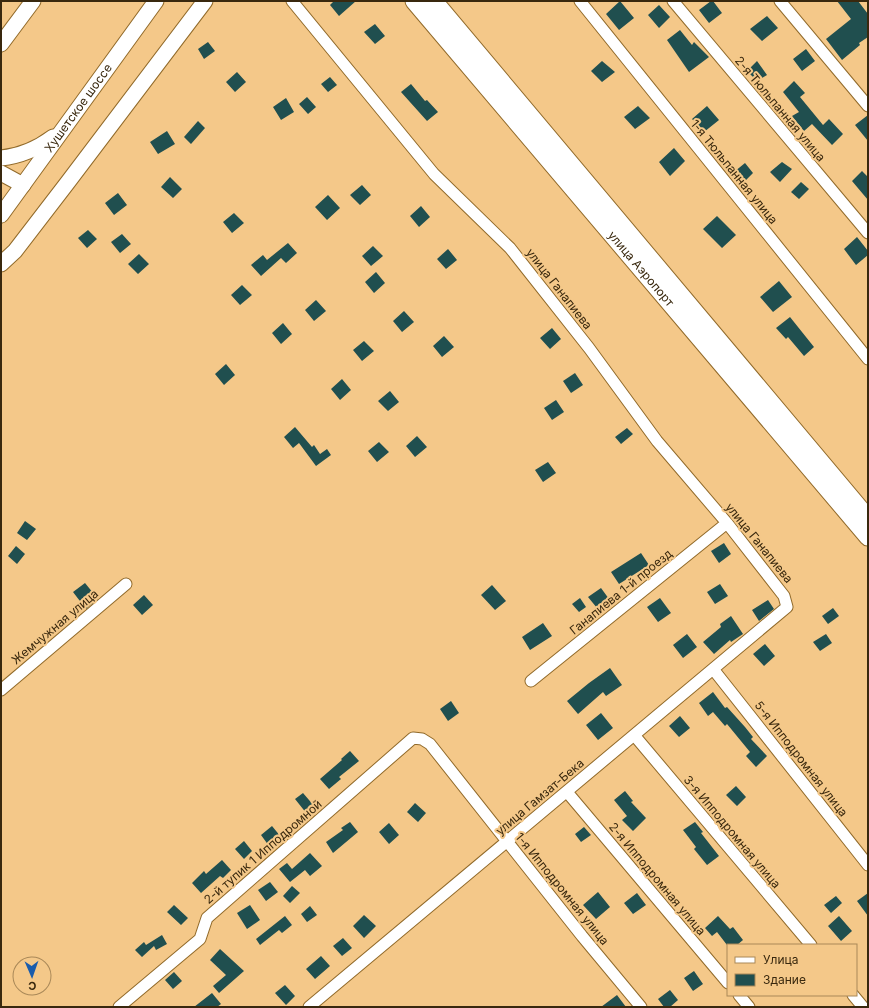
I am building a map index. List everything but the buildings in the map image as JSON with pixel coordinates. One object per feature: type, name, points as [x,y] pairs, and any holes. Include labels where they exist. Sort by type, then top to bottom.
[{"type":"main road","points":[[1,44],[33,1]]},
{"type":"main road","name":"Хушетское шоссе","points":[[1,216],[156,1]]},
{"type":"main road","points":[[1,264],[15,251],[205,1]]},
{"type":"main road","name":"улица Аэропорт","points":[[414,1],[868,537]]},
{"type":"main road","name":"улица Аэропорт","points":[[434,1],[868,518]]},
{"type":"main road","points":[[1,158],[24,154],[36,148],[63,129]]},
{"type":"main road","points":[[1,173],[23,185]]},
{"type":"street","name":"улица Ганапиева","points":[[292,1],[434,174],[510,248],[589,348],[658,441],[727,523],[784,596],[787,607]]},
{"type":"street","name":"1-я Тюльпанная улица","points":[[580,1],[868,359]]},
{"type":"street","name":"2-я Тюльпанная улица","points":[[673,1],[868,233]]},
{"type":"street","points":[[780,1],[868,106]]},
{"type":"street","name":"Ганапиева 1-й проезд","points":[[531,681],[727,523]]},
{"type":"street","name":"Жемчужная улица","points":[[1,690],[126,584]]},
{"type":"street","name":"улица Гамзат-Бека","points":[[309,1007],[787,607]]},
{"type":"street","name":"5-я Ипподромная улица","points":[[713,669],[868,865]]},
{"type":"street","name":"3-я Ипподромная улица","points":[[634,735],[810,944]]},
{"type":"street","name":"1-я Ипподромная улица","points":[[414,738],[422,739],[430,744],[582,936],[641,1007]]},
{"type":"street","name":"2-й тупик 1 Ипподромной","points":[[119,1007],[200,939],[207,918],[414,738]]},
{"type":"street","name":"2-я Ипподромная улица","points":[[567,792],[727,982]]},
{"type":"street","points":[[739,996],[749,1007]]},
{"type":"street","points":[[854,996],[863,1007]]}]
